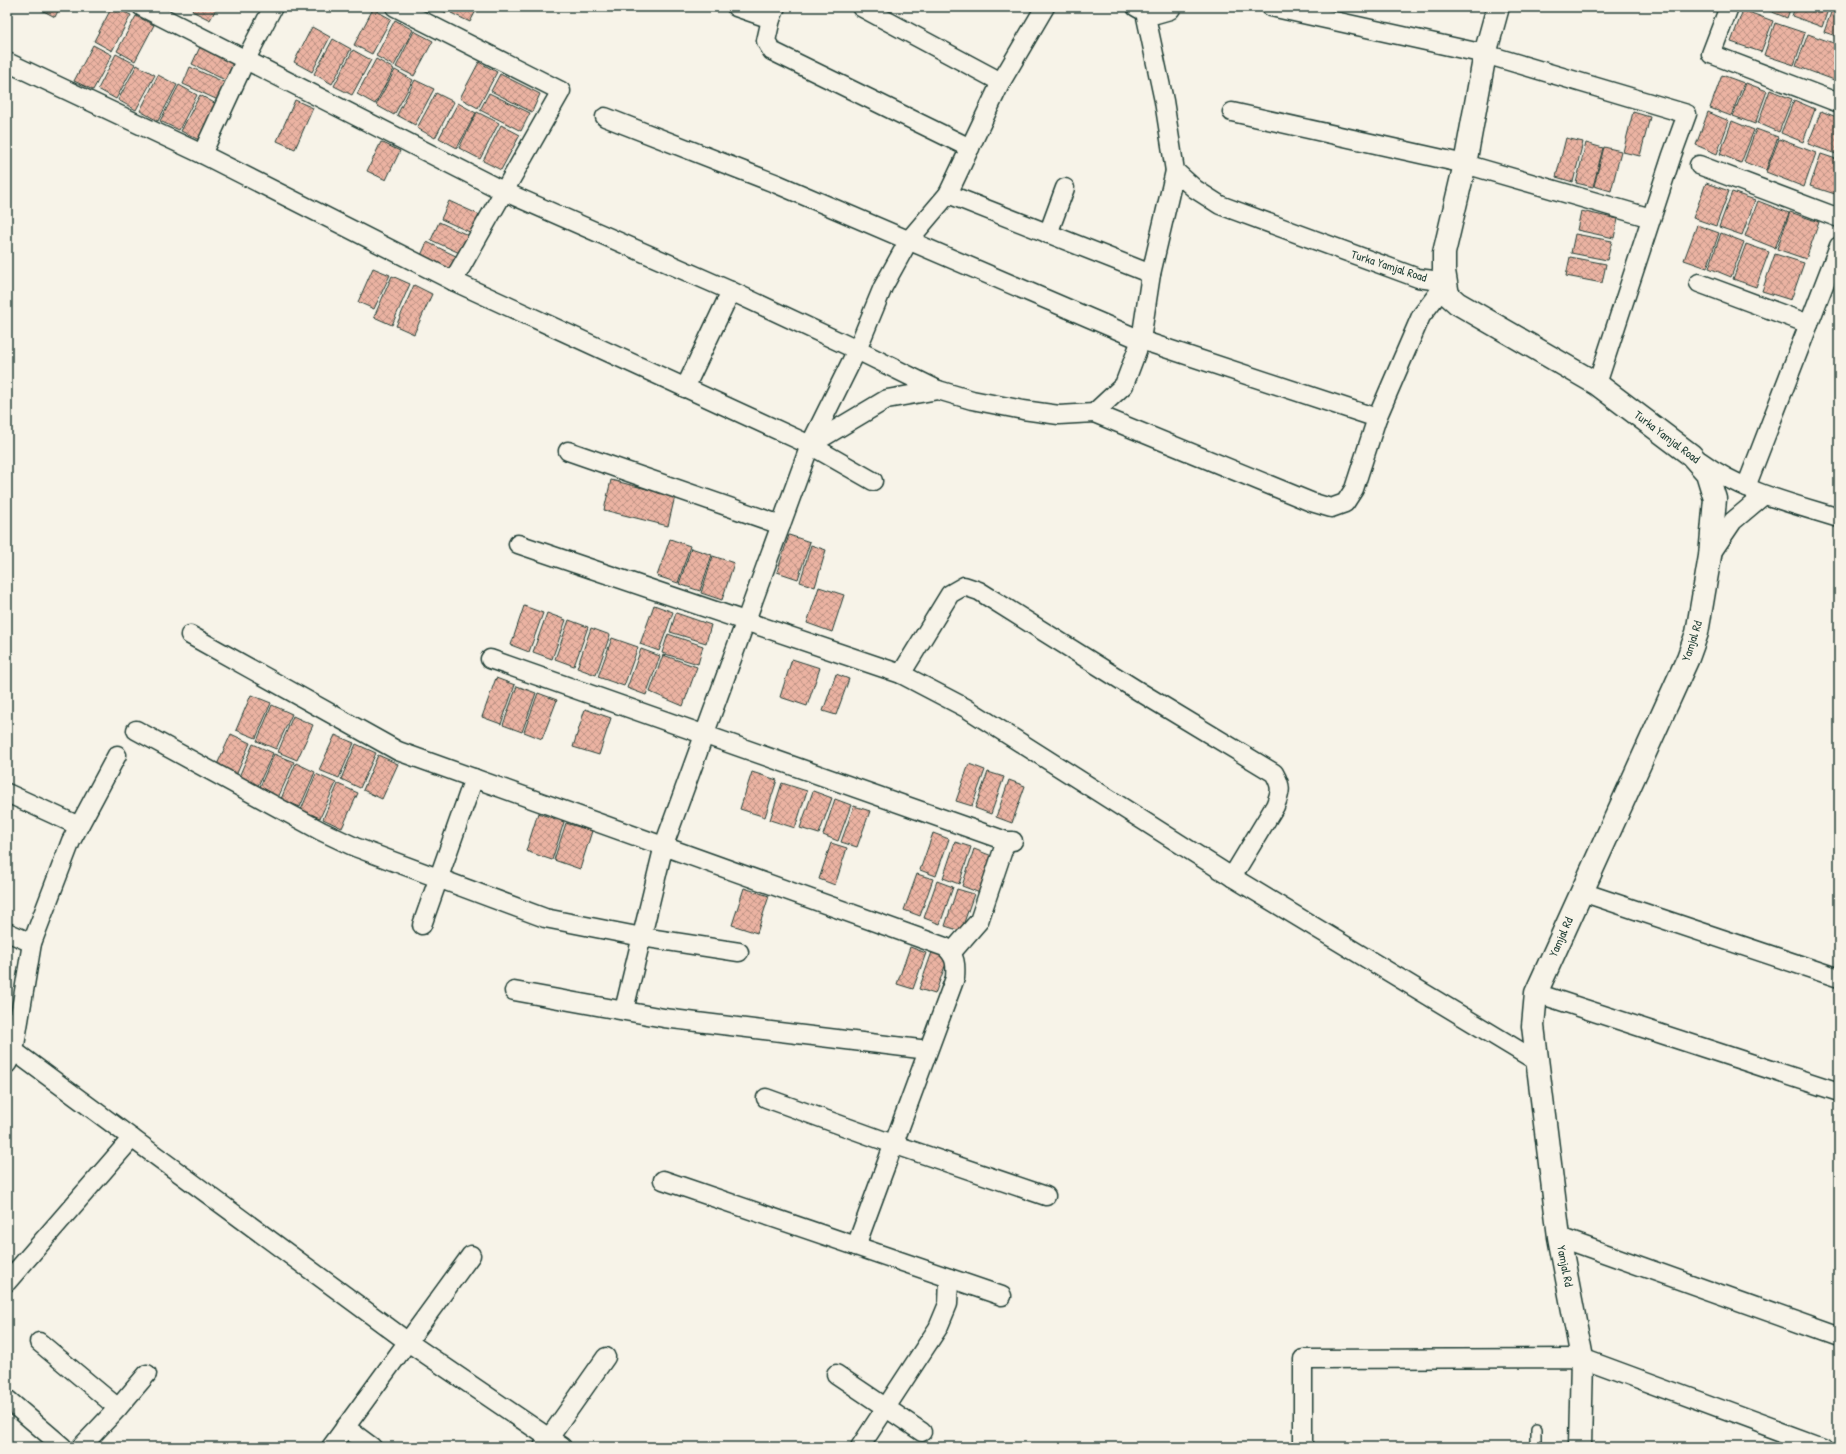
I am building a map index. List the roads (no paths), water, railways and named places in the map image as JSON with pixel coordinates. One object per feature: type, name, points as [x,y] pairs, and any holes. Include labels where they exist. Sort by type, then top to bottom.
[{"type":"main road","points":[[1447,282],[1444,270],[1444,253],[1465,164],[1485,54],[1498,7]]},
{"type":"main road","name":"Turka Yamjal Road","points":[[1447,282],[1448,295],[1457,303],[1596,384],[1691,455]]},
{"type":"main road","name":"Yamjal Rd","points":[[1580,1447],[1582,1358],[1559,1237],[1533,1026],[1536,993],[1688,658],[1697,633],[1710,556],[1714,499],[1706,473],[1691,455]]},
{"type":"street","points":[[142,7],[245,61],[503,191],[731,292],[857,350],[938,390],[972,400],[1024,410],[1059,415],[1094,413],[1310,502],[1331,508],[1345,503],[1354,490],[1377,418],[1421,316],[1447,282]]},
{"type":"street","points":[[202,154],[245,61],[274,7]]},
{"type":"street","points":[[395,7],[561,91],[453,281]]},
{"type":"street","points":[[736,7],[774,13],[766,41],[772,51],[970,148]]},
{"type":"street","points":[[861,7],[1001,82]]},
{"type":"street","points":[[624,1010],[664,845],[810,445],[857,350],[883,288],[909,240],[948,194],[1001,82],[1044,7]]},
{"type":"street","points":[[1141,9],[1156,14],[1170,10],[1172,7]]},
{"type":"street","points":[[1271,7],[1485,54],[1687,114],[1596,384]]},
{"type":"street","points":[[1729,7],[1710,54],[1839,103]]},
{"type":"street","points":[[1094,413],[1124,385],[1141,340],[1151,274],[1174,170],[1164,101],[1141,9]]},
{"type":"street","points":[[7,62],[202,154],[453,281],[810,445],[873,481]]},
{"type":"street","points":[[1232,112],[1465,164],[1651,218]]},
{"type":"street","points":[[605,116],[777,184],[1141,340],[1377,418]]},
{"type":"street","points":[[1699,165],[1839,218]]},
{"type":"street","name":"Turka Yamjal Road","points":[[1174,170],[1195,189],[1220,205],[1418,278],[1447,282]]},
{"type":"street","points":[[1048,234],[1065,188]]},
{"type":"street","points":[[948,194],[1151,274]]},
{"type":"street","points":[[1746,487],[1839,246]]},
{"type":"street","points":[[1699,283],[1809,324]]},
{"type":"street","points":[[685,388],[731,292]]},
{"type":"street","points":[[810,445],[887,399],[938,390]]},
{"type":"street","points":[[568,451],[781,525]]},
{"type":"street","name":"Turka Yamjal Road","points":[[1691,455],[1720,476],[1764,495],[1839,518]]},
{"type":"street","points":[[1710,556],[1733,521],[1764,495]]},
{"type":"street","points":[[518,544],[746,620],[901,674],[966,708],[1232,877],[1538,1062]]},
{"type":"street","points":[[901,674],[950,594],[964,586],[979,591],[1140,692],[1274,773],[1280,784],[1279,795],[1275,806],[1232,877]]},
{"type":"street","points":[[190,635],[398,751],[664,845],[945,948],[952,952],[956,964],[955,978],[856,1246]]},
{"type":"street","points":[[490,659],[1009,841],[979,920],[952,952]]},
{"type":"street","points":[[136,730],[321,831],[355,847],[439,877],[545,918],[642,937],[740,952]]},
{"type":"street","points":[[117,756],[71,841],[32,943],[9,1054],[132,1138],[408,1342],[552,1444],[606,1357]]},
{"type":"street","points":[[422,925],[474,778]]},
{"type":"street","points":[[7,793],[79,826]]},
{"type":"street","points":[[1582,892],[1839,978]]},
{"type":"street","points":[[7,932],[32,943]]},
{"type":"street","points":[[514,991],[664,1018],[928,1050]]},
{"type":"street","points":[[1536,993],[1839,1092]]},
{"type":"street","points":[[766,1098],[1046,1196]]},
{"type":"street","points":[[7,1282],[132,1138]]},
{"type":"street","points":[[663,1180],[1002,1296]]},
{"type":"street","points":[[1559,1237],[1839,1337]]},
{"type":"street","points":[[330,1447],[471,1255]]},
{"type":"street","points":[[860,1447],[938,1328],[948,1304],[949,1278]]},
{"type":"street","points":[[39,1342],[118,1408]]},
{"type":"street","points":[[1303,1447],[1303,1359],[1582,1358],[1823,1447]]},
{"type":"street","points":[[81,1447],[148,1374]]},
{"type":"street","points":[[836,1374],[922,1432]]},
{"type":"street","points":[[7,1399],[63,1447]]},
{"type":"street","points":[[345,1427],[372,1447]]},
{"type":"lane","points":[[1536,1429],[1536,1447]]}]
